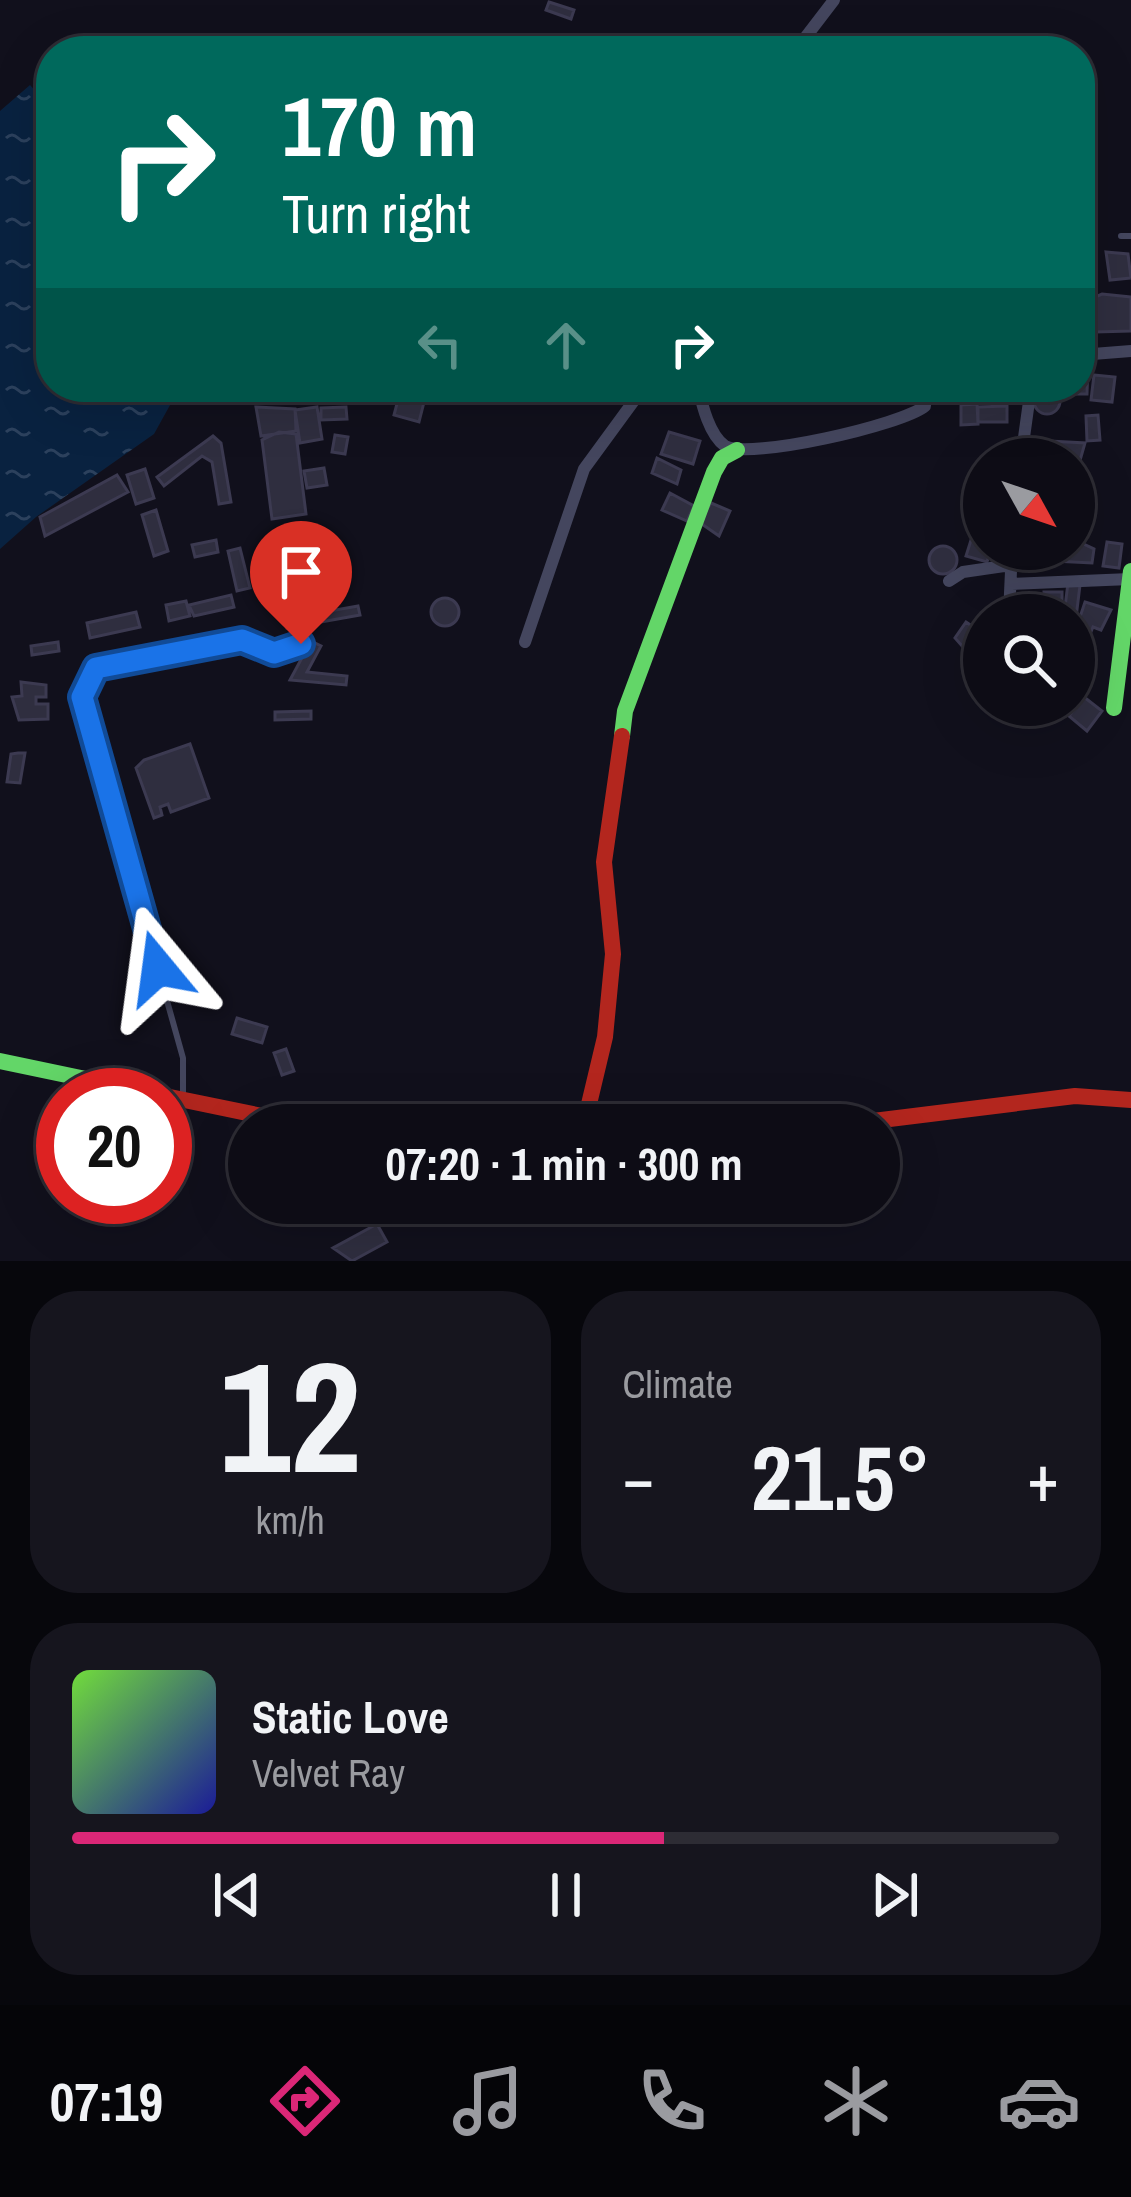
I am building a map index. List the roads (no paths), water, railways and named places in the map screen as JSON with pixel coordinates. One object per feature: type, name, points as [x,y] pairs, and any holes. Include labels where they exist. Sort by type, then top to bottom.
[{"type":"street","points":[[806,36],[834,0]]},
{"type":"street","points":[[1095,354],[1131,351]]},
{"type":"street","points":[[525,642],[584,469],[633,402]]},
{"type":"street","points":[[703,402],[723,445],[737,449],[828,440],[893,422],[925,402]]},
{"type":"street","points":[[1024,438],[1029,402]]},
{"type":"street","points":[[589,1104],[605,1036],[613,954],[604,862],[625,711],[714,472],[722,458],[737,449]]},
{"type":"street","points":[[949,581],[977,570]]},
{"type":"street","points":[[1011,570],[1011,594]]},
{"type":"street","points":[[1012,584],[1131,575],[1114,708]]},
{"type":"street","points":[[0,1061],[36,1069]]},
{"type":"street","points":[[900,1118],[1075,1096],[1131,1100]]},
{"type":"street","points":[[192,1102],[228,1109]]},
{"type":"lane","points":[[180,1068],[183,1058],[82,697],[96,668],[242,640],[274,653],[301,644]]},
{"type":"water","points":[[30,85],[36,92],[36,402],[172,402],[154,434],[36,517],[0,549],[0,111]]}]
